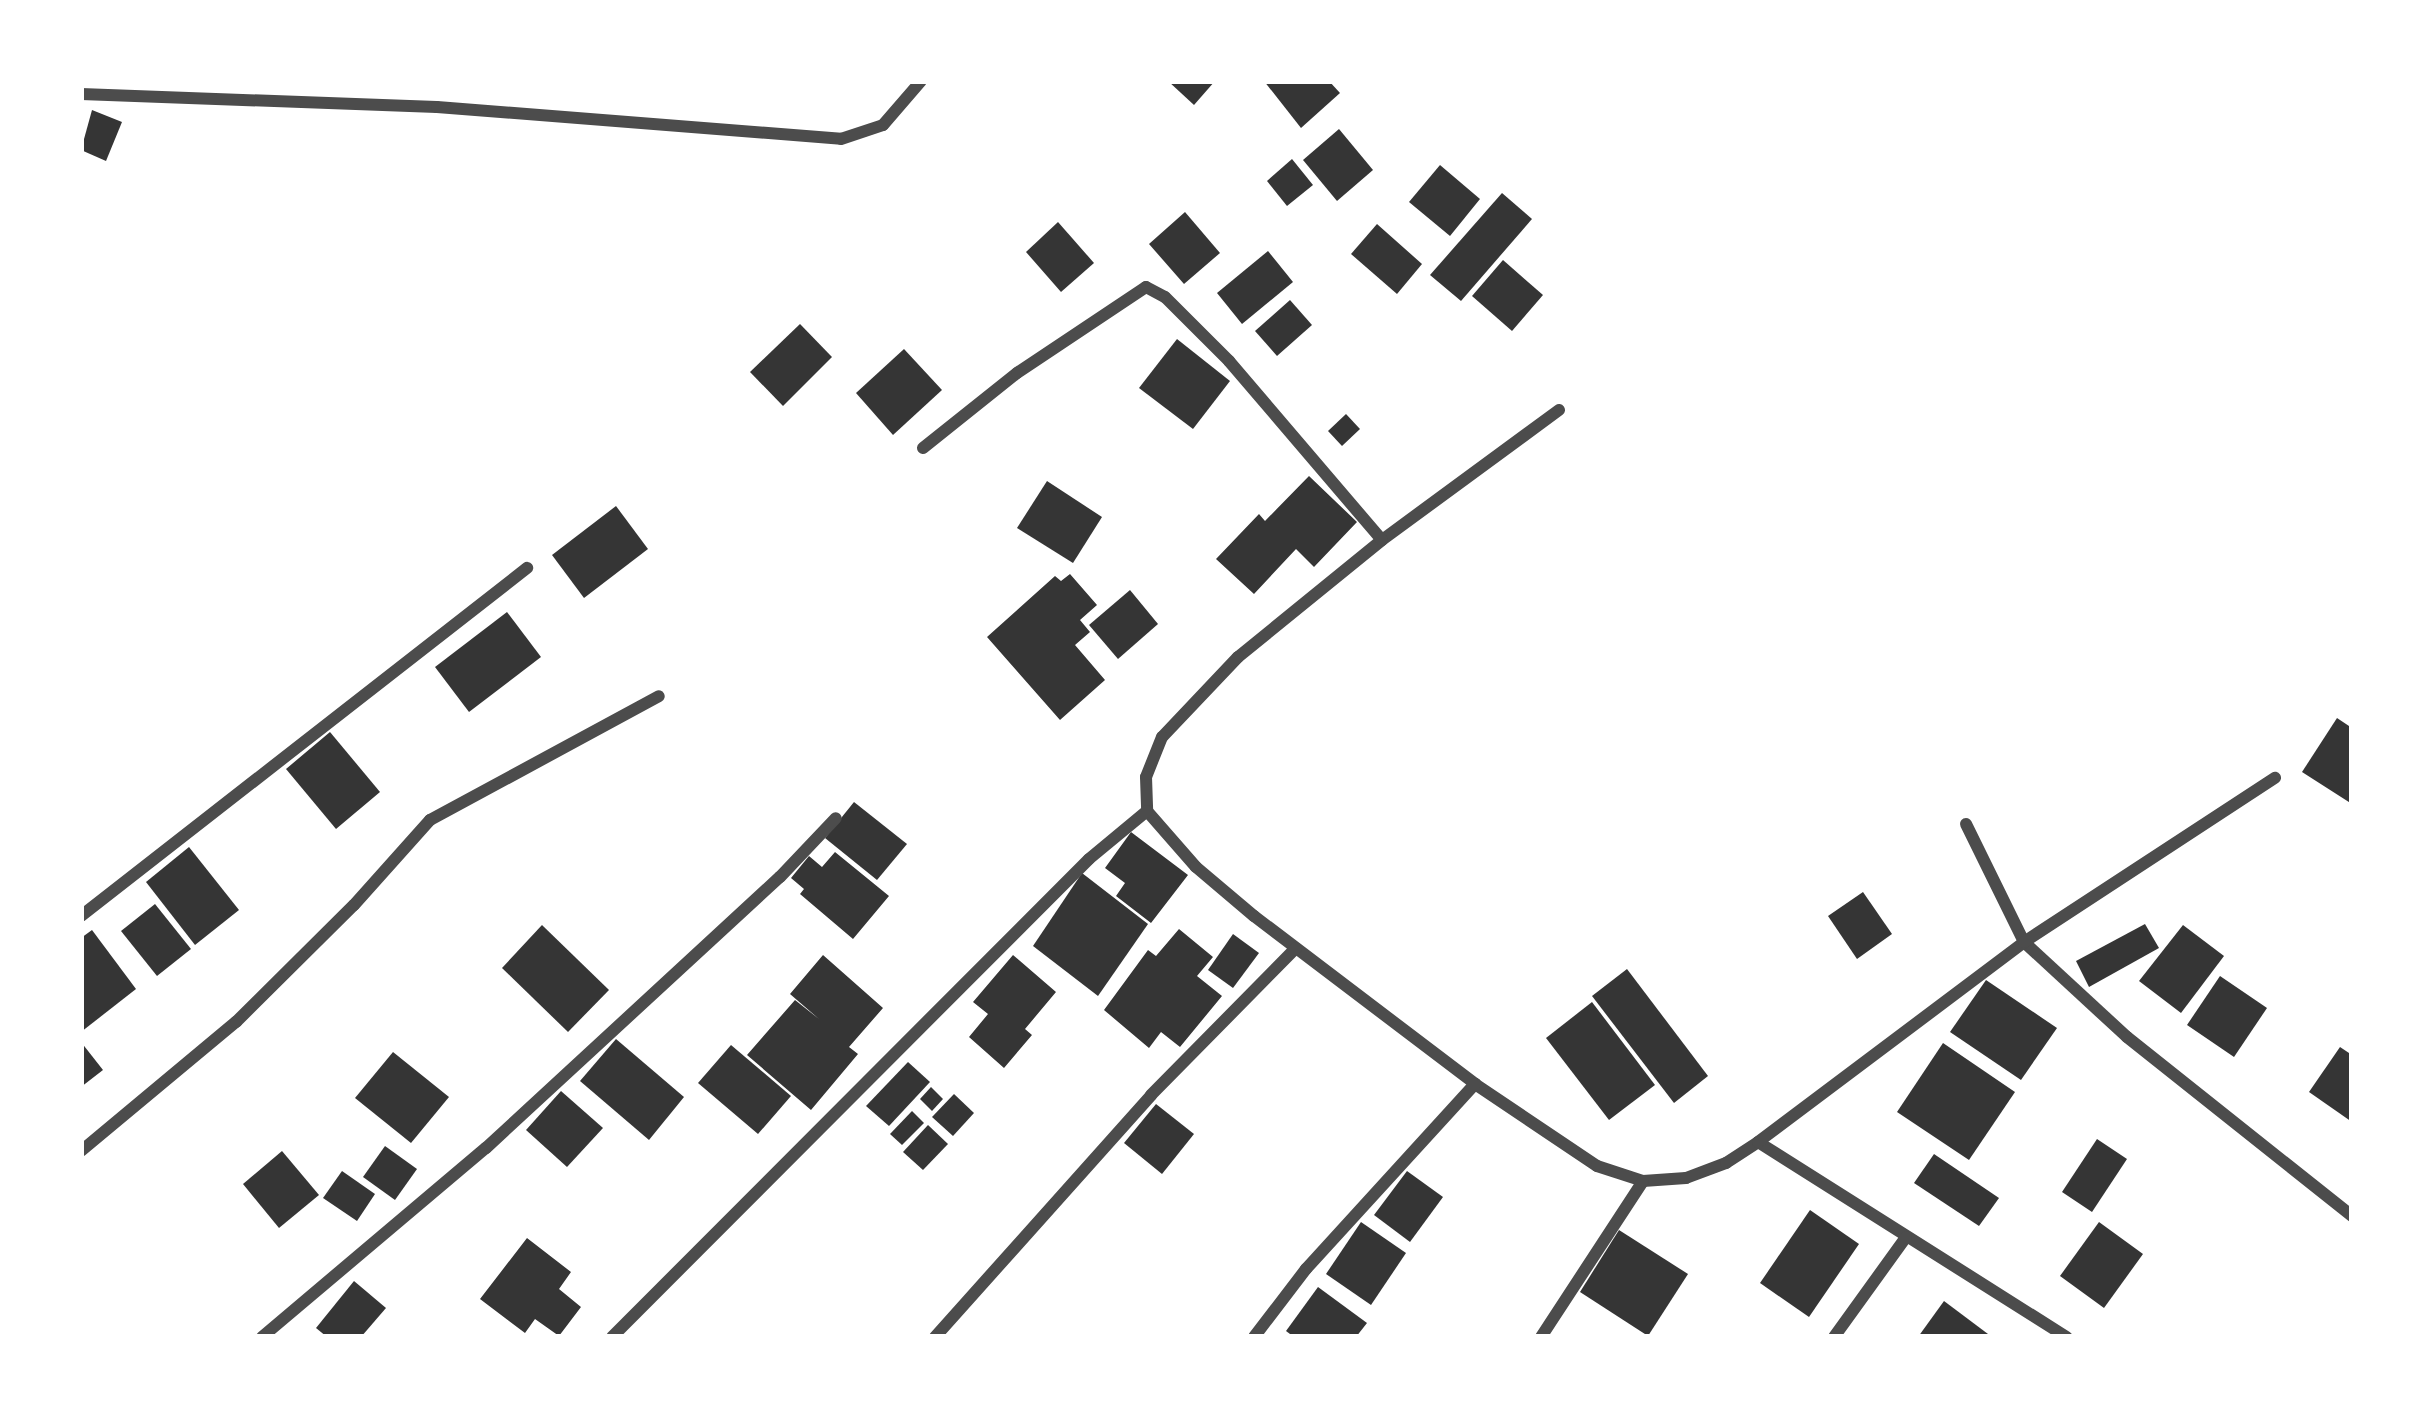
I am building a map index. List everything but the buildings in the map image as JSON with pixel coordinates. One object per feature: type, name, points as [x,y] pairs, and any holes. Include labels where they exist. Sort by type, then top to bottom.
[{"type":"street","points":[[81,94],[437,107],[842,139],[883,125],[921,81]]},
{"type":"street","points":[[923,448],[1017,374],[1146,287],[1165,297],[1228,361],[1382,540]]},
{"type":"street","points":[[1559,410],[1382,540],[1238,656],[1162,737],[1146,777],[1148,811],[1196,867],[1475,1084],[1598,1166],[1643,1181],[1686,1178],[1759,1142],[2024,942],[2275,778]]},
{"type":"street","points":[[81,916],[527,568]]},
{"type":"street","points":[[81,1151],[236,1022],[354,905],[430,820],[659,696]]},
{"type":"street","points":[[612,1337],[1088,860],[1148,811]]},
{"type":"street","points":[[262,1337],[486,1148],[780,877],[836,818]]},
{"type":"street","points":[[1966,824],[2024,942],[2127,1037],[2352,1216]]},
{"type":"street","points":[[935,1337],[1151,1094],[1296,948]]},
{"type":"street","points":[[1254,1337],[1306,1269],[1475,1084]]},
{"type":"street","points":[[1759,1142],[2066,1337]]},
{"type":"street","points":[[1541,1337],[1643,1181]]},
{"type":"street","points":[[1834,1337],[1906,1238]]}]
